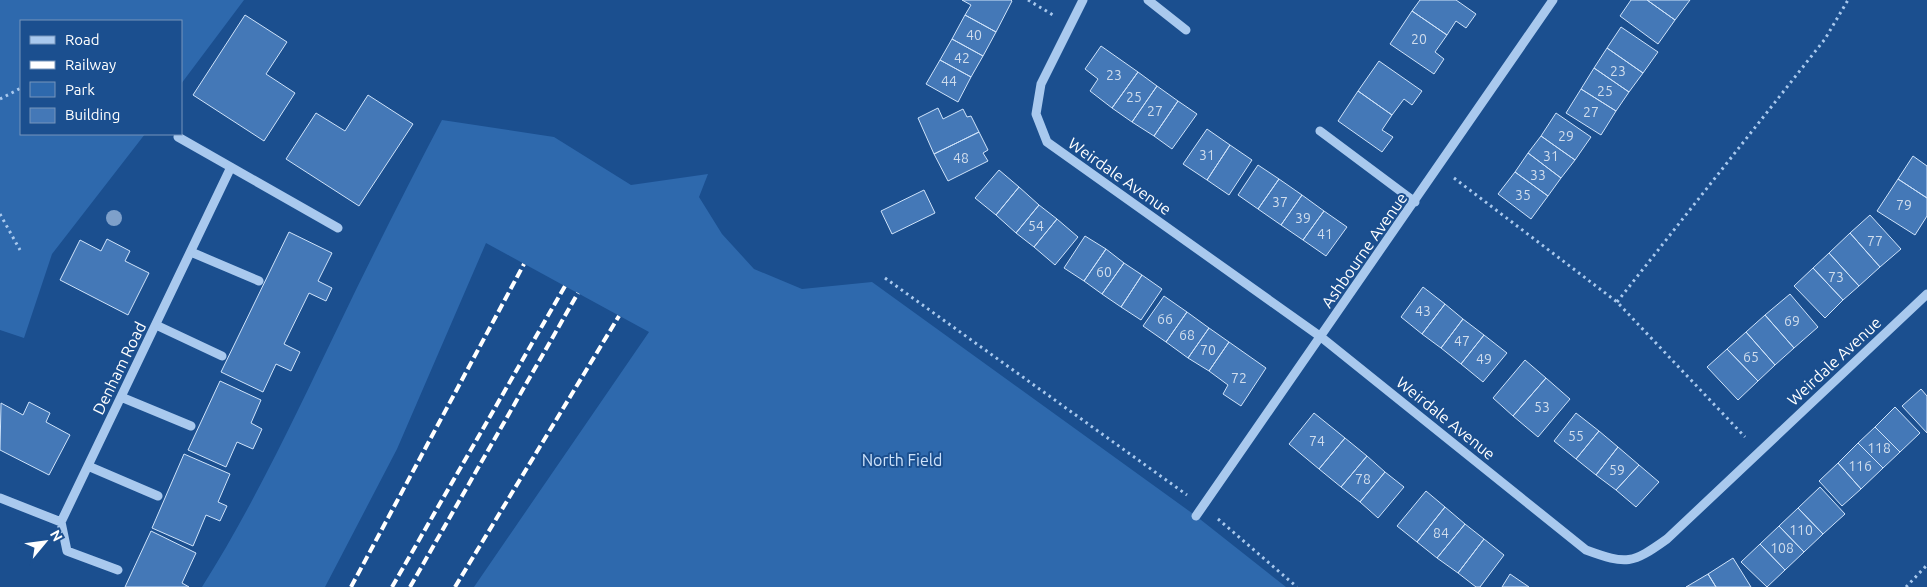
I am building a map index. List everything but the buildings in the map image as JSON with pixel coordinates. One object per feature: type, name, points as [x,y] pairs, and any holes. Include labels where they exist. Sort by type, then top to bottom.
[{"type":"street","name":"Weirdale Avenue","points":[[1083,0],[1041,84],[1036,114],[1047,142],[1321,337],[1586,550],[1614,561],[1640,558],[1667,539],[1927,294]]},
{"type":"street","points":[[1148,0],[1186,30]]},
{"type":"street","name":"Ashbourne Avenue","points":[[1196,516],[1440,167],[1553,0]]},
{"type":"street","points":[[1320,131],[1415,202]]},
{"type":"street","points":[[178,137],[338,228]]},
{"type":"street","name":"Denham Road","points":[[61,522],[231,167]]},
{"type":"street","points":[[191,252],[259,281]]},
{"type":"street","points":[[156,325],[222,356]]},
{"type":"street","points":[[121,397],[191,426]]},
{"type":"street","points":[[88,466],[158,496]]},
{"type":"street","points":[[0,498],[61,522],[67,551],[118,570]]},
{"type":"path","points":[[1028,0],[1070,25]]},
{"type":"path","points":[[1617,302],[1825,39],[1848,0]]},
{"type":"path","points":[[0,98],[20,88]]},
{"type":"path","points":[[1440,167],[1617,302],[1759,452]]},
{"type":"path","points":[[0,214],[20,250]]},
{"type":"path","points":[[885,278],[1203,506],[1297,587]]},
{"type":"path","points":[[1906,587],[1927,566]]},
{"type":"green space","points":[[0,0],[244,0],[182,83],[182,20],[20,20],[20,135],[144,135],[52,254],[24,338],[0,330]]},
{"type":"green space","name":"North Field","points":[[442,120],[554,137],[631,185],[708,174],[699,197],[722,234],[754,269],[802,289],[872,282],[1196,516],[1286,587],[474,587],[649,332],[486,243],[397,449],[325,587],[202,587],[240,523],[275,457]]},
{"type":"railway","points":[[351,587],[524,264]]},
{"type":"railway","points":[[392,587],[565,286]]},
{"type":"railway","points":[[410,587],[578,293]]},
{"type":"railway","points":[[455,587],[619,316]]}]
